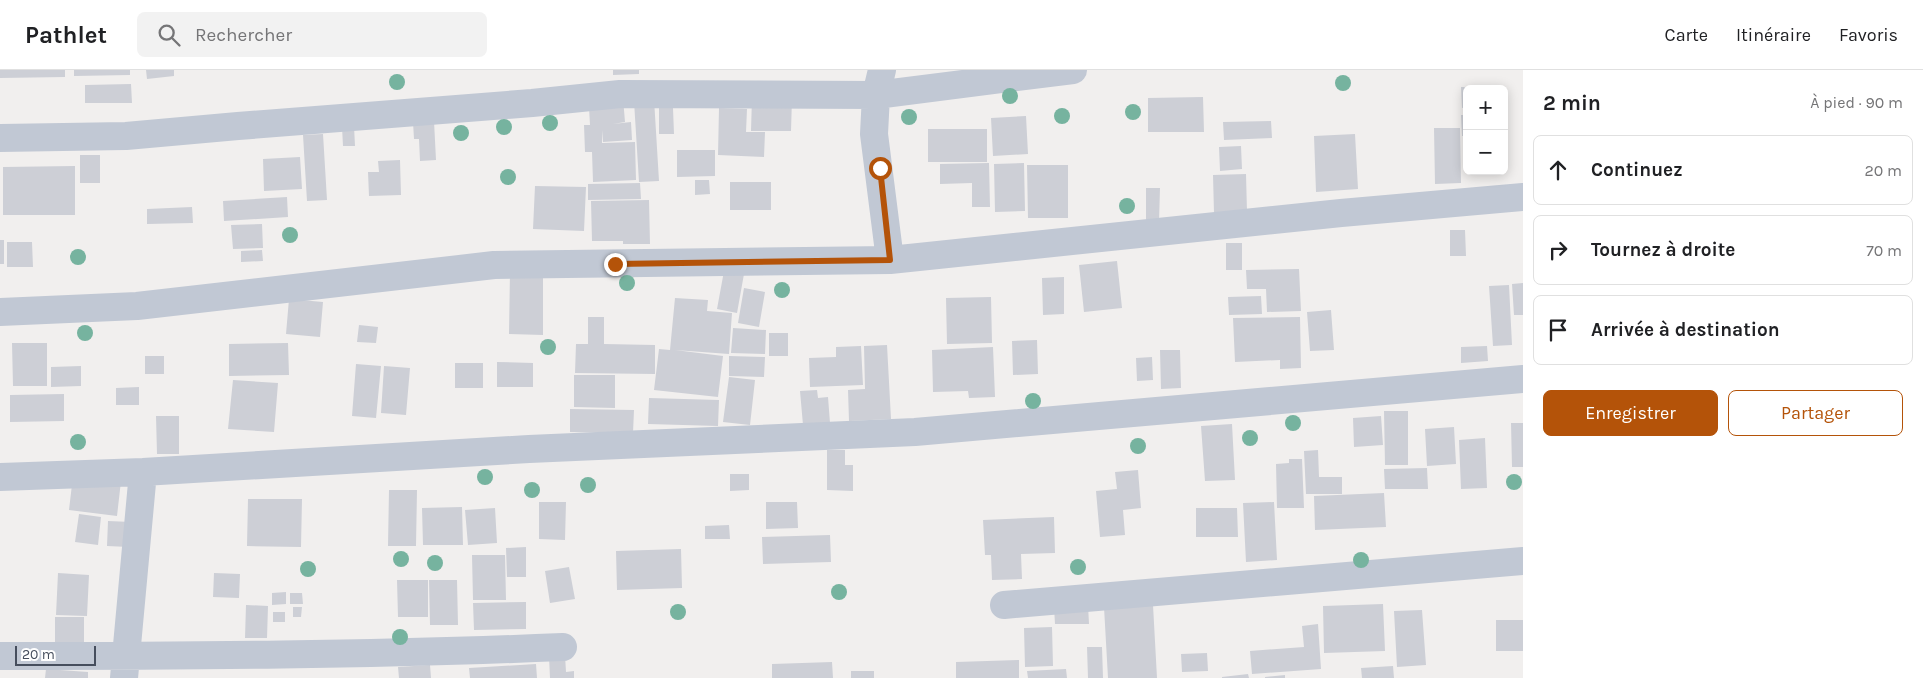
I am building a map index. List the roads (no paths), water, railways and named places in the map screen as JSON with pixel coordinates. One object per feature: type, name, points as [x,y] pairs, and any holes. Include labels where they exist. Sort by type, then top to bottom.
[{"type":"street","points":[[0,138],[126,136],[620,94],[879,83],[1073,70]]},
{"type":"street","points":[[879,83],[874,134],[890,260]]},
{"type":"street","points":[[0,312],[137,306],[494,265],[890,260],[1523,196]]},
{"type":"street","points":[[0,477],[144,472],[529,449],[915,432],[1523,379]]},
{"type":"street","points":[[125,667],[144,472]]},
{"type":"street","points":[[1004,605],[1523,561]]},
{"type":"street","points":[[0,656],[125,667],[563,647]]}]
